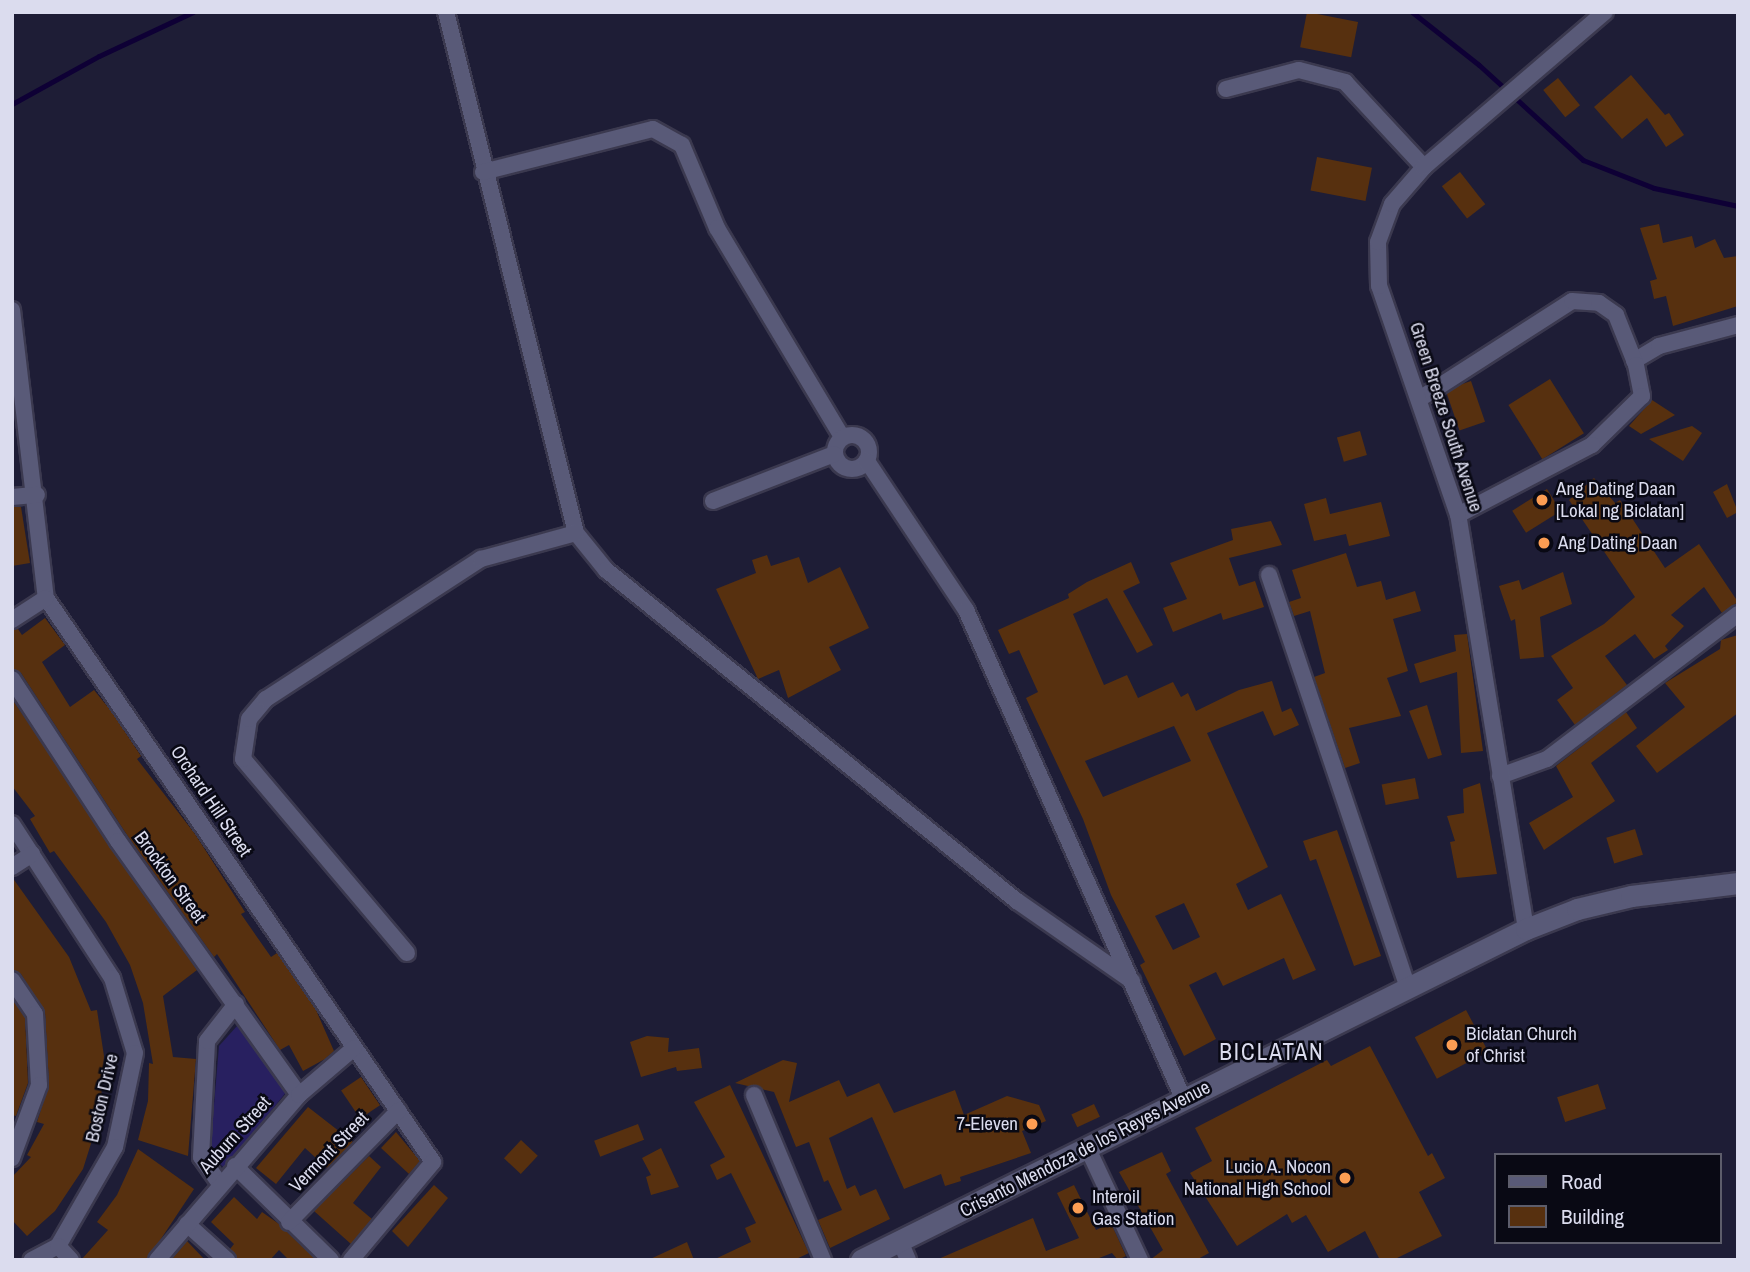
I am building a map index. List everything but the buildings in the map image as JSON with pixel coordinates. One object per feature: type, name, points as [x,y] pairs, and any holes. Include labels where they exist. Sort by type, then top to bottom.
[{"type":"main road","name":"Crisanto Mendoza de los Reyes Avenue","points":[[861,1260],[904,1250],[1088,1149],[1526,929],[1577,909],[1631,896],[1738,883]]},
{"type":"street","points":[[446,12],[483,172],[576,533],[606,570],[1017,901],[1132,981]]},
{"type":"street","name":"Green Breeze South Avenue","points":[[1526,929],[1458,515],[1421,398],[1379,286],[1378,242],[1392,204],[1423,167],[1605,12]]},
{"type":"street","points":[[1226,89],[1299,70],[1345,82],[1423,167]]},
{"type":"street","points":[[483,172],[653,129],[682,145],[717,228],[842,437]]},
{"type":"street","points":[[1421,398],[1572,301],[1599,303],[1616,316],[1634,361],[1642,396],[1591,445],[1458,515]]},
{"type":"street","name":"Orchard Hill Street","points":[[12,310],[18,389],[37,495],[46,598],[433,1162],[351,1260]]},
{"type":"street","points":[[1634,361],[1659,346],[1738,324]]},
{"type":"street","points":[[713,501],[834,454],[842,437]]},
{"type":"street","points":[[842,437],[864,439],[867,461],[966,610],[1184,1100]]},
{"type":"street","points":[[834,454],[847,468],[867,461]]},
{"type":"street","points":[[12,497],[37,495]]},
{"type":"street","points":[[407,953],[243,759],[249,719],[266,699],[481,559],[576,533]]},
{"type":"street","points":[[1269,575],[1408,988]]},
{"type":"street","points":[[12,620],[46,598]]},
{"type":"street","points":[[1500,776],[1547,759],[1738,614]]},
{"type":"street","name":"Brockton Street","points":[[12,679],[118,841],[299,1095]]},
{"type":"street","name":"Boston Drive","points":[[12,824],[112,978],[135,1053],[115,1147],[58,1246]]},
{"type":"street","points":[[12,867],[32,854]]},
{"type":"street","points":[[12,980],[35,1014],[39,1085],[12,1158]]},
{"type":"street","points":[[220,1184],[201,1157],[207,1041],[236,1004]]},
{"type":"street","name":"Auburn Street","points":[[158,1260],[235,1166],[299,1095],[354,1048]]},
{"type":"street","points":[[754,1095],[823,1260]]},
{"type":"street","name":"Vermont Street","points":[[289,1222],[398,1111]]},
{"type":"street","points":[[1088,1149],[1140,1260]]},
{"type":"street","points":[[235,1166],[289,1222],[331,1260]]},
{"type":"street","points":[[187,1224],[227,1260]]},
{"type":"street","points":[[32,1260],[58,1246],[71,1260]]},
{"type":"shaded area","points":[[237,1026],[287,1091],[225,1169],[210,1153],[219,1046]]},
{"type":"waterway","points":[[12,104],[99,56],[193,12]]},
{"type":"waterway","points":[[1412,12],[1479,65],[1583,160],[1654,188],[1738,206]]},
{"type":"place","name":"Ang Dating Daan [Lokal ng Biclatan]","points":[[1542,500]]},
{"type":"place","name":"Ang Dating Daan","points":[[1544,543]]},
{"type":"place","name":"Biclatan Church of Christ","points":[[1452,1045]]},
{"type":"place","name":"7-Eleven","points":[[1032,1124]]},
{"type":"place","name":"Lucio A. Nocon National High School","points":[[1345,1178]]},
{"type":"place","name":"Interoil Gas Station","points":[[1078,1208]]},
{"type":"district","name":"BICLATAN","points":[[1272,1052]]}]
